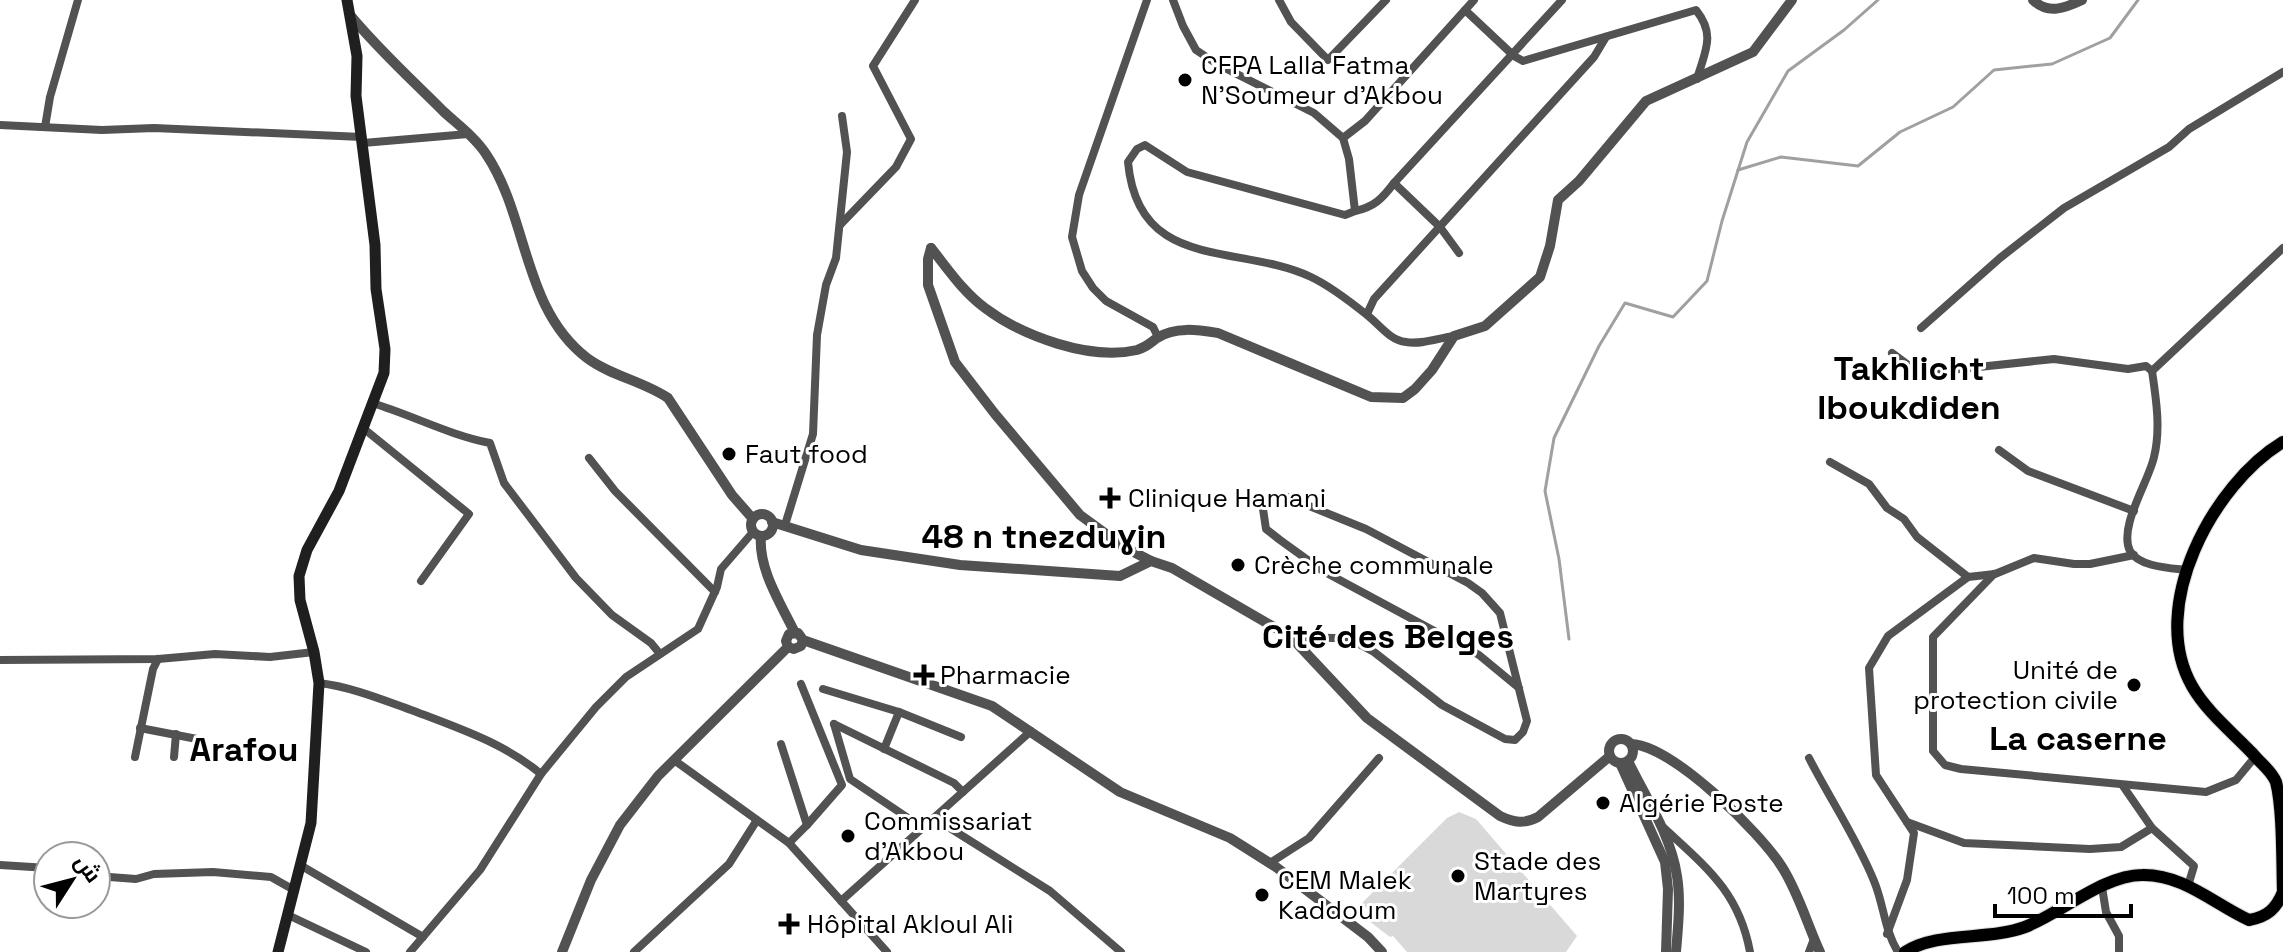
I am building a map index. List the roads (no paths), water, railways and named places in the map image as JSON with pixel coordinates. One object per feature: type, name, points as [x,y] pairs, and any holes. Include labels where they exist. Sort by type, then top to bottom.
[{"type":"main road","points":[[278,952],[311,823],[319,683],[300,600],[299,576],[307,550],[339,491],[384,373],[385,349],[376,289],[375,245],[356,96],[357,56],[347,0]]},
{"type":"main road","points":[[1905,952],[1934,941],[2006,933],[2049,916],[2102,887],[2141,875],[2163,877],[2188,886],[2249,920],[2270,913],[2279,901],[2283,892],[2282,801],[2270,771],[2205,704],[2191,685],[2178,641],[2182,588],[2199,539],[2228,494],[2254,464],[2283,442]]},
{"type":"street","points":[[45,127],[50,97],[78,0]]},
{"type":"street","points":[[839,226],[896,167],[911,139],[873,66],[915,0]]},
{"type":"street","points":[[1147,0],[1079,195],[1072,237],[1082,271],[1093,288],[1106,301],[1153,327],[1158,337]]},
{"type":"street","points":[[1173,0],[1196,50],[1217,64],[1314,113],[1343,138],[1349,159],[1355,211]]},
{"type":"street","points":[[1293,0],[1281,4],[1291,22],[1328,60],[1386,0]]},
{"type":"street","points":[[1343,138],[1365,121],[1474,0]]},
{"type":"street","points":[[1562,0],[1514,56],[1371,208],[1345,215],[1187,172],[1145,145],[1137,149],[1128,162],[1135,196],[1145,215],[1162,234],[1187,247],[1312,277],[1367,314],[1390,336],[1405,342],[1454,336],[1485,326],[1540,277],[1550,246],[1558,200],[1579,181],[1646,101],[1753,52],[1792,0]]},
{"type":"street","points":[[2033,0],[2050,10],[2082,0]]},
{"type":"street","points":[[1465,10],[1523,61],[1696,10],[1704,21],[1709,41],[1697,79]]},
{"type":"street","points":[[350,15],[372,42],[484,151],[501,180],[533,279],[550,318],[566,339],[607,371],[656,390],[668,398],[732,495],[753,519]]},
{"type":"street","points":[[1367,314],[1374,299],[1594,57],[1606,37]]},
{"type":"street","points":[[1921,328],[2000,258],[2064,208],[2169,147],[2189,129],[2283,72]]},
{"type":"street","points":[[785,525],[813,434],[817,335],[826,285],[836,258],[847,152],[842,116]]},
{"type":"street","points":[[0,125],[102,130],[154,128],[362,140],[468,134]]},
{"type":"street","points":[[1394,183],[1440,227],[1459,253]]},
{"type":"street","points":[[1454,336],[1415,389],[1403,398],[1390,400],[1371,397],[1218,333],[1194,330],[1174,332],[1134,351],[1069,349],[1012,325],[985,308],[961,286],[931,248],[928,259],[928,285],[955,362],[1080,515],[1124,547],[1172,568],[1291,637],[1367,718],[1500,816],[1513,822],[1527,823],[1538,817],[1610,756],[1614,742],[1625,740],[1656,750],[1677,763],[1766,844],[1799,898],[1820,952]]},
{"type":"street","points":[[2152,371],[2283,248]]},
{"type":"street","points":[[1892,353],[1915,370],[1963,370],[2054,359],[2128,369],[2146,366],[2152,371],[2157,428],[2154,457],[2127,538],[2130,552],[2140,561],[2187,570]]},
{"type":"street","points":[[372,403],[464,438],[490,443],[504,483],[576,578],[612,615],[651,643],[660,654]]},
{"type":"street","points":[[363,428],[469,514],[421,581]]},
{"type":"street","points":[[1999,450],[2028,471],[2134,511]]},
{"type":"street","points":[[589,458],[615,491],[715,592]]},
{"type":"street","points":[[1830,462],[1869,484],[1887,508],[1904,519],[1917,537],[1968,577]]},
{"type":"street","points":[[1291,637],[1335,638],[1359,644],[1374,652],[1442,705],[1505,739],[1515,740],[1527,721],[1519,688],[1500,613],[1482,593],[1366,529],[1287,497],[1276,496],[1266,500],[1263,509],[1266,529],[1323,571],[1479,655],[1519,688]]},
{"type":"street","points":[[562,952],[591,880],[620,825],[674,760],[788,647],[797,649],[799,636],[766,571],[757,534],[751,525],[753,519],[762,514],[772,522],[861,550],[960,565],[1120,576],[1151,561]]},
{"type":"street","points":[[410,952],[480,870],[541,774],[596,707],[626,677],[698,629],[715,592],[721,569],[757,534],[771,531],[772,522]]},
{"type":"street","points":[[1887,934],[1907,880],[1914,833],[1876,775],[1869,668],[1888,636],[1968,577],[1995,574],[2034,558],[2074,564],[2134,555]]},
{"type":"street","points":[[1995,574],[1933,637],[1933,751],[1945,765],[2123,786],[2206,792],[2236,780],[2255,757]]},
{"type":"street","points":[[799,636],[992,706],[1112,788],[1230,838],[1270,863],[1368,937],[1382,952]]},
{"type":"street","points":[[0,660],[158,659],[215,654],[270,657],[314,652]]},
{"type":"street","points":[[135,757],[153,669],[158,659]]},
{"type":"street","points":[[319,683],[342,686],[466,730],[517,757],[541,774]]},
{"type":"street","points":[[789,843],[842,785],[801,684]]},
{"type":"street","points":[[823,689],[899,712],[961,737]]},
{"type":"street","points":[[884,749],[899,712]]},
{"type":"street","points":[[920,830],[911,820],[850,779],[834,724],[954,783],[963,792]]},
{"type":"street","points":[[140,728],[197,739]]},
{"type":"street","points":[[841,901],[1031,731]]},
{"type":"street","points":[[174,757],[176,734]]},
{"type":"street","points":[[781,744],[807,825]]},
{"type":"street","points":[[1624,762],[1633,752],[1631,744]]},
{"type":"street","points":[[1610,756],[1624,762],[1660,824],[1677,878],[1676,952]]},
{"type":"street","points":[[1270,863],[1309,838],[1379,758]]},
{"type":"street","points":[[1809,758],[1873,878],[1882,900],[1887,934],[1898,952]]},
{"type":"street","points":[[674,760],[789,843],[887,952]]},
{"type":"street","points":[[1624,762],[1665,862],[1668,889],[1666,952]]},
{"type":"street","points":[[2123,786],[2152,828],[2194,866],[2188,886]]},
{"type":"street","points":[[934,818],[1050,891],[1121,952]]},
{"type":"street","points":[[634,952],[729,864],[757,820]]},
{"type":"street","points":[[1906,821],[1964,843],[2090,849],[2121,847],[2152,828]]},
{"type":"street","points":[[1660,824],[1725,888],[1738,913],[1750,952]]},
{"type":"street","points":[[0,865],[32,867]]},
{"type":"street","points":[[300,865],[423,937]]},
{"type":"street","points":[[112,877],[136,879],[154,874],[213,872],[271,877],[294,890]]},
{"type":"street","points":[[2102,887],[2106,912],[2119,936],[2119,952]]},
{"type":"street","points":[[288,915],[366,952]]},
{"type":"street","points":[[1809,952],[1814,939]]},
{"type":"waterway","points":[[1569,639],[1559,559],[1545,491],[1554,438],[1599,346],[1625,303],[1673,317],[1707,281],[1747,142],[1788,71],[1844,30],[1878,0]]},
{"type":"waterway","points":[[1738,170],[1781,157],[1858,166],[1900,132],[1953,107],[1994,70],[2052,64],[2110,38],[2138,0]]},
{"type":"place","name":"CFPA Lalla Fatma N'Soumeur d'Akbou","points":[[1185,80]]},
{"type":"place","name":"Faut food","points":[[729,454]]},
{"type":"place","name":"Clinique Hamani","points":[[1110,498]]},
{"type":"place","name":"Crèche communale","points":[[1238,565]]},
{"type":"place","name":"Pharmacie","points":[[924,675]]},
{"type":"place","name":"Unité de protection civile","points":[[2134,685]]},
{"type":"place","name":"Algérie Poste","points":[[1603,803]]},
{"type":"place","name":"Commissariat d'Akbou","points":[[848,836]]},
{"type":"place","name":"Stade des Martyres","points":[[1458,876]]},
{"type":"place","name":"CEM Malek Kaddoum","points":[[1262,895]]},
{"type":"place","name":"Hôpital Akloul Ali","points":[[789,924]]},
{"type":"district","name":"Takhlicht Iboukdiden","points":[[1909,388]]},
{"type":"district","name":"48 n tnezduɣin","points":[[1044,536]]},
{"type":"district","name":"Cité des Belges","points":[[1388,636]]},
{"type":"district","name":"La caserne","points":[[2078,738]]},
{"type":"district","name":"Arafou","points":[[244,749]]}]
